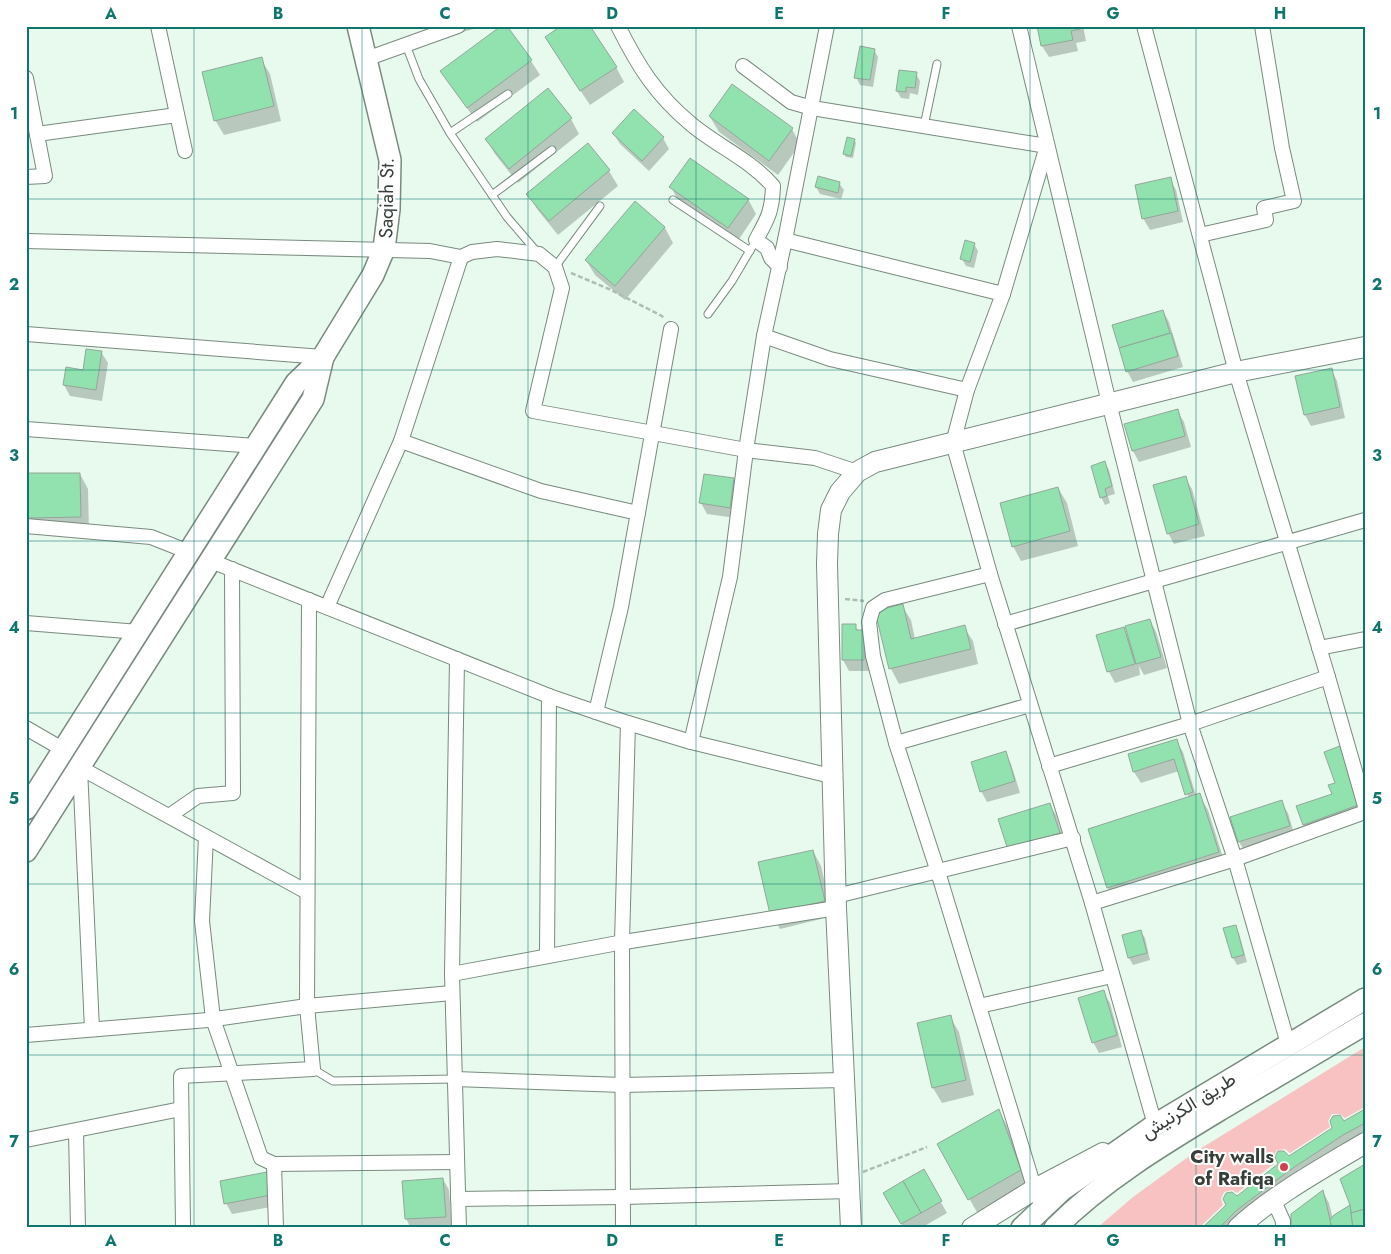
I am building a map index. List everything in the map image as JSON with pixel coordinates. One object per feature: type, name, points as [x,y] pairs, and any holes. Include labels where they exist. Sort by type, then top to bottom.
[{"type":"main road","name":"Saqiah St.","points":[[323,357],[373,275],[384,249],[389,209],[390,160],[358,26]]},
{"type":"main road","points":[[28,803],[64,750],[296,383],[323,357]]},
{"type":"main road","points":[[26,851],[313,399],[323,357]]},
{"type":"main road","name":"طريق الكرنيش","points":[[1022,1228],[1062,1190],[1155,1125],[1365,999]]},
{"type":"main road","name":"طريق الكرنيش","points":[[1054,1228],[1087,1199],[1163,1144],[1365,1024]]},
{"type":"street","points":[[158,26],[185,151]]},
{"type":"street","points":[[366,59],[458,26]]},
{"type":"street","points":[[618,26],[636,63],[660,96],[691,125],[763,174],[773,186],[773,206],[753,245],[767,248],[771,258],[780,267]]},
{"type":"street","points":[[691,742],[730,577],[746,450],[764,336],[786,240],[827,26]]},
{"type":"street","points":[[1019,26],[1109,403],[1190,724],[1235,859],[1288,1044]]},
{"type":"street","points":[[1144,26],[1236,372],[1320,648],[1365,806]]},
{"type":"street","points":[[1200,235],[1266,220],[1264,208],[1294,201],[1282,148],[1262,26]]},
{"type":"street","points":[[743,66],[790,102],[812,108],[1047,146]]},
{"type":"street","points":[[26,78],[45,176],[26,177]]},
{"type":"street","points":[[37,134],[177,114]]},
{"type":"street","points":[[972,1228],[1035,1189],[1155,1125],[1073,838],[1005,624],[953,443],[967,390],[1003,294],[1047,146]]},
{"type":"street","points":[[786,240],[1003,294]]},
{"type":"street","points":[[26,241],[384,249],[430,251],[461,257],[472,252],[497,249],[539,254],[555,266],[562,288],[533,411],[746,450],[815,458],[857,472]]},
{"type":"street","points":[[327,607],[401,441],[461,257]]},
{"type":"street","points":[[596,712],[621,607],[671,328]]},
{"type":"street","points":[[26,334],[323,357]]},
{"type":"street","points":[[764,336],[830,359],[967,390]]},
{"type":"street","points":[[852,1228],[831,776],[827,597],[828,541],[831,510],[840,492],[857,472],[875,462],[1236,372],[1365,347]]},
{"type":"street","points":[[26,430],[256,446]]},
{"type":"street","points":[[401,441],[541,492],[638,513]]},
{"type":"street","points":[[1005,624],[1365,520]]},
{"type":"street","points":[[26,526],[151,537],[189,552]]},
{"type":"street","points":[[210,560],[550,696],[691,742],[831,776]]},
{"type":"street","points":[[169,816],[198,796],[233,793],[232,569]]},
{"type":"street","points":[[990,574],[885,600],[873,608],[869,622],[873,656],[896,743],[938,872],[1041,1210]]},
{"type":"street","points":[[182,1228],[181,1076],[313,1069],[307,1006],[309,600]]},
{"type":"street","points":[[26,623],[138,632]]},
{"type":"street","points":[[1320,648],[1365,639]]},
{"type":"street","points":[[457,659],[452,993],[459,1228]]},
{"type":"street","points":[[1050,766],[1190,724],[1328,677]]},
{"type":"street","points":[[547,956],[550,696]]},
{"type":"street","points":[[896,743],[1030,705]]},
{"type":"street","points":[[623,1228],[622,942],[628,723]]},
{"type":"street","points":[[26,728],[64,750]]},
{"type":"street","points":[[80,767],[307,892]]},
{"type":"street","points":[[80,767],[92,1028]]},
{"type":"street","points":[[1092,903],[1235,859],[1365,812]]},
{"type":"street","points":[[206,837],[202,921],[213,1019],[261,1158],[274,1164],[457,1162]]},
{"type":"street","points":[[452,974],[836,902],[938,872],[1073,838]]},
{"type":"street","points":[[978,1006],[1112,976]]},
{"type":"street","points":[[26,1035],[213,1019],[307,1006],[452,993]]},
{"type":"street","points":[[455,1079],[623,1086],[844,1080]]},
{"type":"street","points":[[26,1140],[181,1109]]},
{"type":"street","points":[[76,1131],[78,1228]]},
{"type":"street","points":[[1238,1228],[1274,1200],[1365,1143]]},
{"type":"street","points":[[274,1164],[276,1228]]},
{"type":"street","points":[[458,1199],[623,1197],[850,1184]]},
{"type":"street","points":[[1274,1200],[1283,1221],[1283,1228]]},
{"type":"lane","points":[[406,45],[419,79],[450,133],[507,217],[539,254]]},
{"type":"lane","points":[[924,126],[937,64]]},
{"type":"lane","points":[[450,133],[508,94]]},
{"type":"lane","points":[[492,195],[552,150]]},
{"type":"lane","points":[[673,200],[753,245],[732,282],[708,314]]},
{"type":"lane","points":[[555,266],[600,206]]},
{"type":"lane","points":[[313,1069],[333,1080],[455,1079]]},
{"type":"path","points":[[555,266],[609,289],[662,316],[671,328]]},
{"type":"path","points":[[827,597],[865,601],[873,608]]},
{"type":"path","points":[[850,1184],[928,1147]]},
{"type":"shaded area","points":[[1365,1047],[1365,1107],[1345,1118],[1340,1114],[1332,1114],[1328,1121],[1330,1127],[1290,1153],[1285,1149],[1277,1150],[1273,1157],[1275,1163],[1237,1193],[1232,1190],[1224,1192],[1221,1199],[1223,1205],[1199,1228],[1097,1228],[1133,1197],[1195,1152]]},
{"type":"building","points":[[501,26],[507,26],[532,60],[467,108],[440,71]]},
{"type":"building","points":[[561,26],[590,26],[617,67],[580,91],[545,37]]},
{"type":"building","points":[[1037,26],[1080,26],[1080,29],[1071,31],[1073,40],[1041,46]]},
{"type":"building","points":[[860,46],[875,49],[870,80],[854,78]]},
{"type":"building","points":[[262,57],[274,106],[214,121],[202,72]]},
{"type":"building","points":[[899,70],[917,72],[915,88],[906,87],[906,92],[896,91]]},
{"type":"building","points":[[732,84],[793,128],[769,161],[709,116]]},
{"type":"building","points":[[548,88],[572,118],[509,169],[485,139]]},
{"type":"building","points":[[634,109],[664,137],[642,161],[612,133]]},
{"type":"building","points":[[847,137],[855,139],[851,156],[843,154]]},
{"type":"building","points":[[588,143],[610,170],[549,221],[526,194]]},
{"type":"building","points":[[690,158],[749,199],[728,228],[669,187]]},
{"type":"building","points":[[818,176],[840,182],[838,193],[815,187]]},
{"type":"building","points":[[1171,177],[1178,211],[1142,219],[1135,185]]},
{"type":"building","points":[[635,201],[665,227],[615,286],[585,260]]},
{"type":"building","points":[[965,240],[975,243],[970,262],[960,259]]},
{"type":"building","points":[[1163,310],[1170,333],[1119,348],[1112,325]]},
{"type":"building","points":[[1171,333],[1178,356],[1126,372],[1119,348]]},
{"type":"building","points":[[86,349],[102,351],[96,390],[63,385],[66,367],[83,370]]},
{"type":"building","points":[[1332,368],[1340,407],[1304,415],[1295,376]]},
{"type":"building","points":[[1178,409],[1185,436],[1132,451],[1124,424]]},
{"type":"building","points":[[1105,461],[1112,486],[1105,489],[1107,496],[1100,498],[1091,466]]},
{"type":"building","points":[[27,473],[80,473],[81,517],[27,518]]},
{"type":"building","points":[[704,474],[734,478],[730,508],[699,503]]},
{"type":"building","points":[[1186,476],[1199,524],[1167,534],[1153,485]]},
{"type":"building","points":[[1058,487],[1070,531],[1012,547],[1000,503]]},
{"type":"building","points":[[903,604],[911,639],[965,625],[971,649],[889,669],[875,611]]},
{"type":"building","points":[[1150,619],[1161,657],[1136,664],[1125,626]]},
{"type":"building","points":[[842,624],[856,624],[856,630],[864,630],[864,660],[842,660]]},
{"type":"building","points":[[1124,627],[1135,664],[1107,672],[1096,635]]},
{"type":"building","points":[[1177,739],[1193,792],[1185,795],[1174,759],[1133,772],[1128,754]]},
{"type":"building","points":[[1340,746],[1361,804],[1303,825],[1296,806],[1332,794],[1328,785],[1335,783],[1324,752]]},
{"type":"building","points":[[1006,751],[1015,781],[980,792],[971,762]]},
{"type":"building","points":[[1200,793],[1219,852],[1107,888],[1088,829]]},
{"type":"building","points":[[1282,800],[1290,826],[1238,842],[1230,817]]},
{"type":"building","points":[[1050,803],[1060,833],[1008,850],[998,819]]},
{"type":"building","points":[[813,850],[825,901],[770,914],[758,862]]},
{"type":"building","points":[[1236,925],[1244,955],[1232,958],[1223,928]]},
{"type":"building","points":[[1141,930],[1147,953],[1128,958],[1122,935]]},
{"type":"building","points":[[1104,990],[1117,1035],[1092,1043],[1078,998]]},
{"type":"building","points":[[951,1015],[966,1080],[932,1088],[917,1023]]},
{"type":"building","points":[[999,1109],[1021,1170],[968,1200],[937,1144]]},
{"type":"building","name":"City walls of Rafiqa","points":[[1365,1109],[1365,1123],[1343,1135],[1290,1170],[1237,1210],[1219,1228],[1202,1228],[1226,1205],[1223,1199],[1226,1193],[1232,1192],[1237,1196],[1278,1164],[1275,1157],[1278,1151],[1284,1151],[1289,1156],[1332,1128],[1330,1121],[1333,1116],[1340,1115],[1344,1121]]},
{"type":"building","points":[[1365,1164],[1365,1209],[1351,1213],[1350,1205],[1340,1179]]},
{"type":"building","points":[[924,1169],[942,1201],[921,1213],[903,1181]]},
{"type":"building","points":[[267,1172],[271,1195],[224,1204],[220,1181]]},
{"type":"building","points":[[443,1178],[446,1217],[405,1219],[402,1181]]},
{"type":"building","points":[[903,1181],[921,1213],[901,1224],[883,1193]]},
{"type":"building","points":[[1323,1190],[1332,1228],[1291,1228],[1291,1214]]},
{"type":"building","points":[[1350,1205],[1353,1228],[1332,1228],[1330,1220],[1334,1215]]},
{"type":"building","points":[[1365,1209],[1365,1228],[1353,1228],[1351,1213]]},
{"type":"place","name":"City walls of Rafiqa","points":[[1284,1167]]}]
